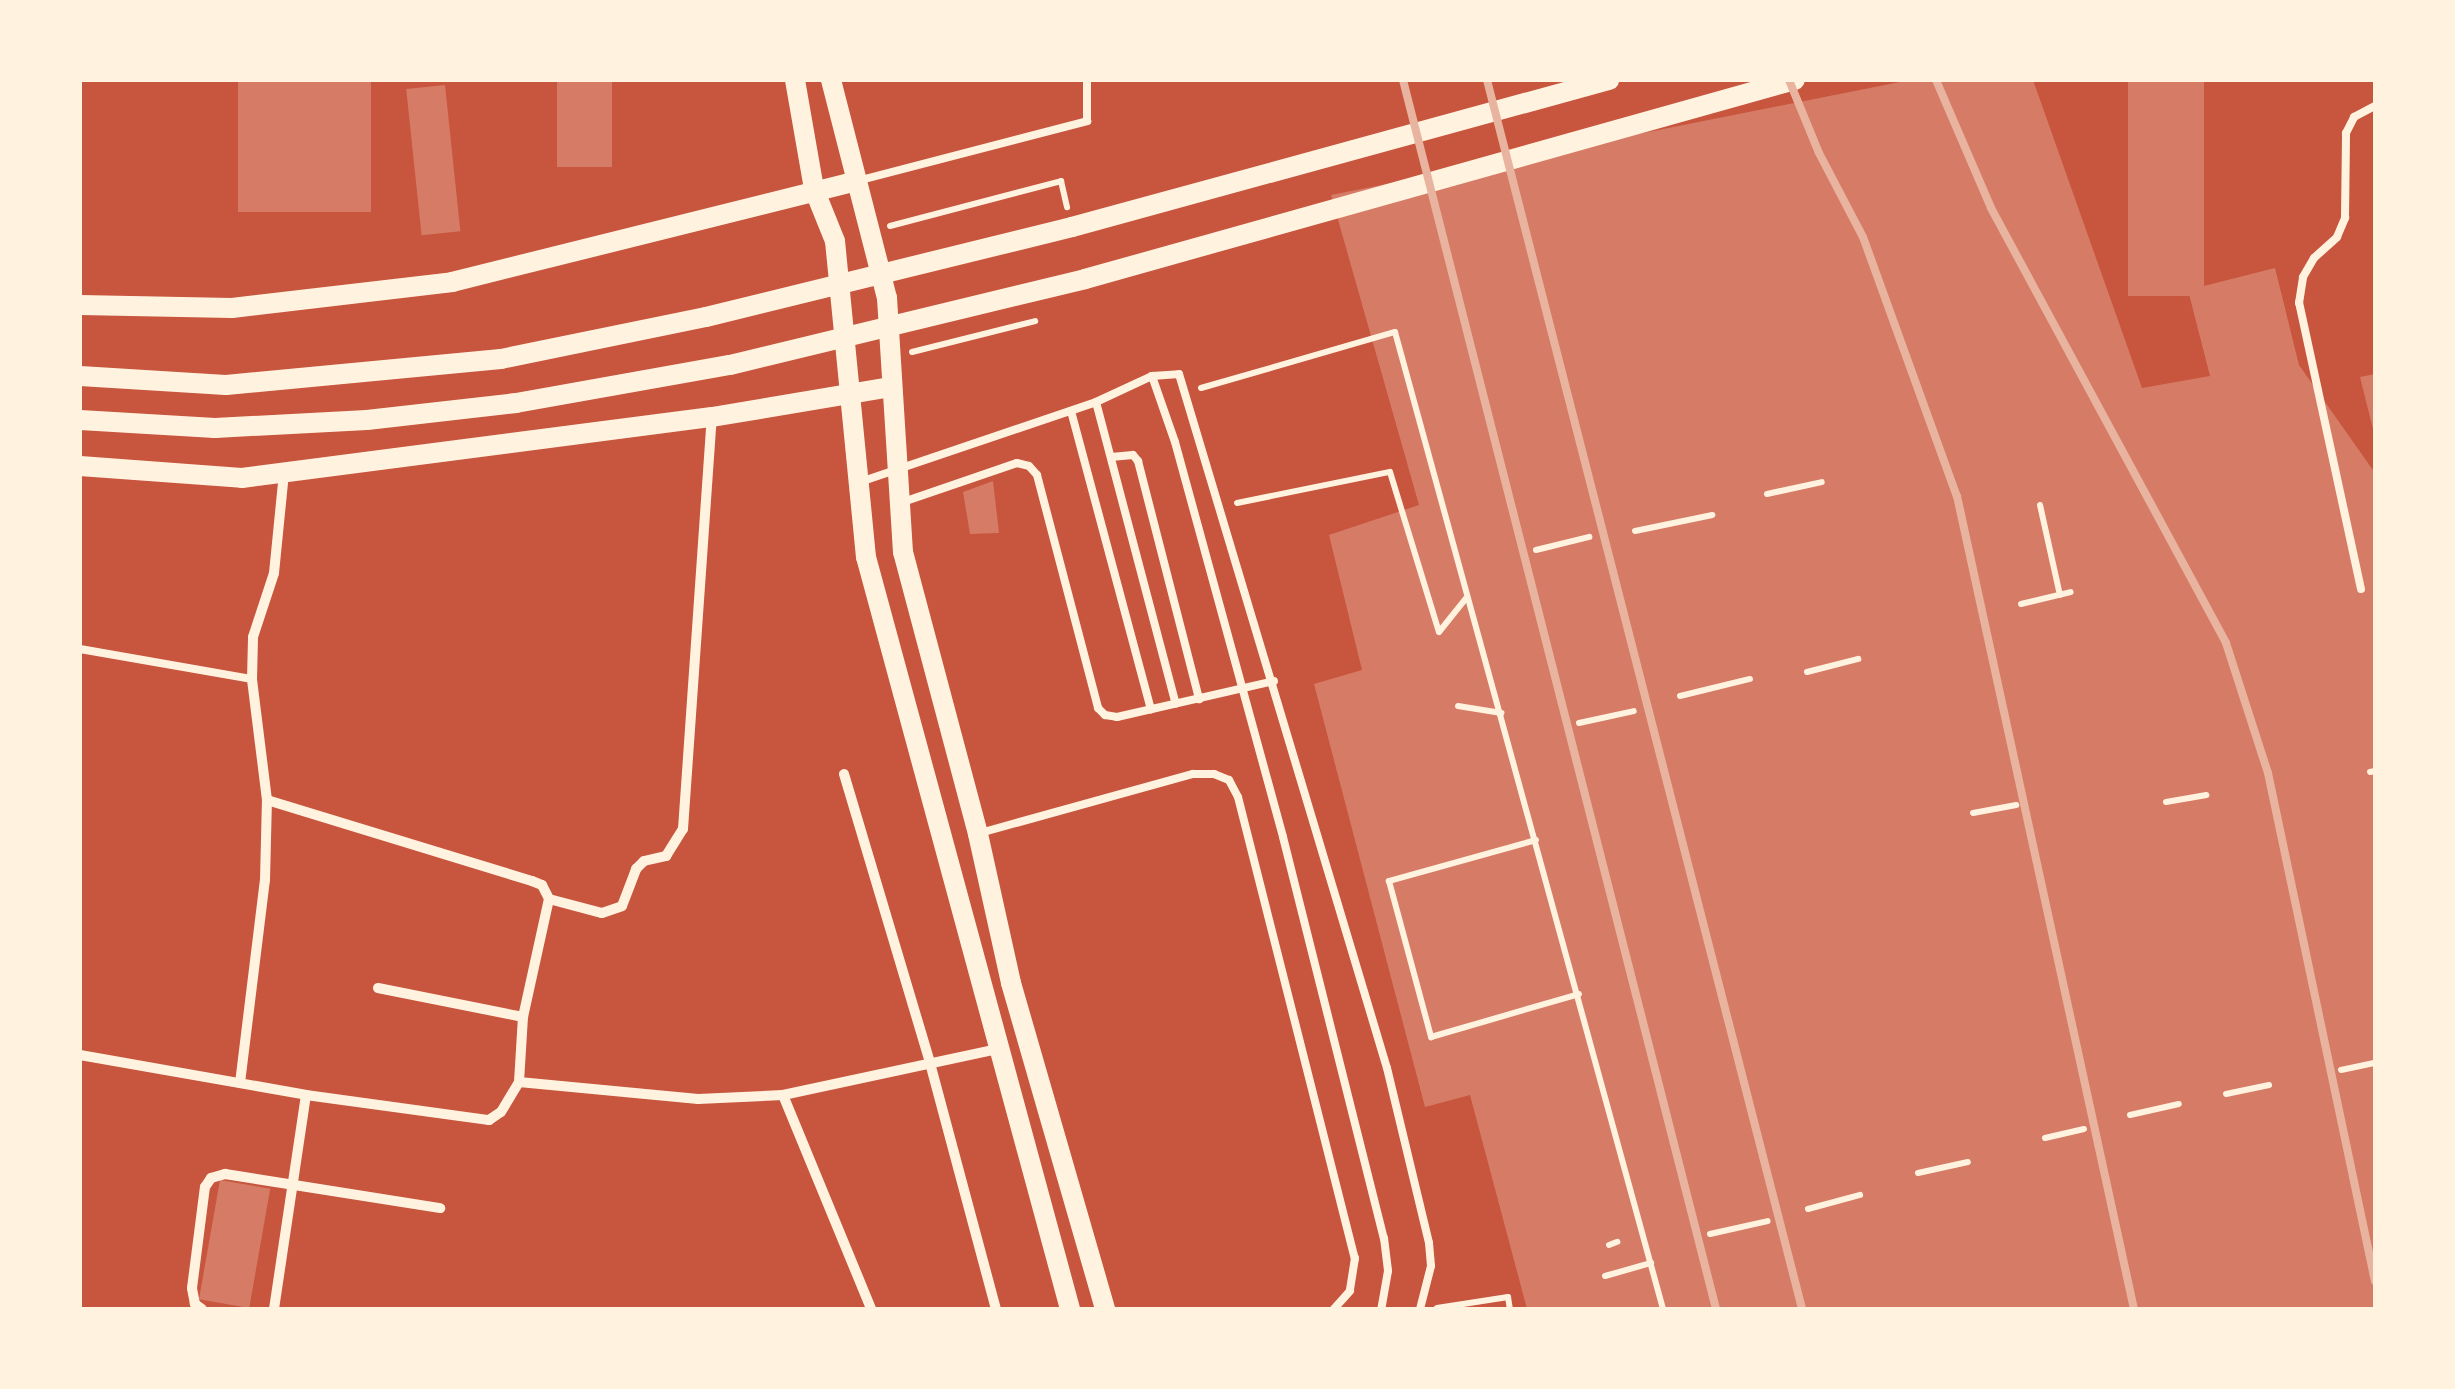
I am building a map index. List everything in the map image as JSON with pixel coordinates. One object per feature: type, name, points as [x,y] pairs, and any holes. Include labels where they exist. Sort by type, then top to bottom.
[{"type":"main road","points":[[795,80],[814,190],[835,241],[866,557],[907,719],[947,843],[996,1049],[1070,1309]]},
{"type":"main road","points":[[830,80],[888,298],[895,471],[903,552],[978,834],[1011,983],[1105,1309]]},
{"type":"main road","points":[[80,376],[226,385],[501,359],[706,317],[1072,227],[1609,80]]},
{"type":"main road","points":[[80,420],[216,428],[367,420],[516,404],[730,364],[1084,279],[1795,80]]},
{"type":"main road","points":[[80,306],[232,308],[452,282],[857,181]]},
{"type":"main road","points":[[80,466],[242,478],[284,474],[712,418],[892,387]]},
{"type":"street","points":[[550,899],[614,912],[622,906],[636,869],[644,861],[666,856],[683,829],[712,418]]},
{"type":"street","points":[[240,1083],[266,880],[267,800],[252,679],[254,637],[274,573],[282,530],[284,474]]},
{"type":"street","points":[[844,774],[930,1063],[996,1309]]},
{"type":"street","points":[[80,1055],[306,1095],[490,1120],[501,1112],[518,1082],[523,1017],[550,899],[542,884],[267,800]]},
{"type":"street","points":[[378,988],[523,1017]]},
{"type":"street","points":[[518,1082],[698,1099],[783,1095],[996,1049]]},
{"type":"street","points":[[274,1309],[306,1095]]},
{"type":"street","points":[[783,1095],[871,1309]]},
{"type":"street","points":[[202,1309],[195,1304],[192,1288],[205,1187],[211,1178],[225,1174],[440,1208]]},
{"type":"lane","points":[[857,181],[1087,121],[1087,80]]},
{"type":"lane","points":[[2361,589],[2299,303],[2302,277],[2336,237],[2345,218],[2346,133],[2354,117],[2375,106]]},
{"type":"lane","points":[[858,482],[1096,402],[1152,376],[1179,374],[1387,1068],[1429,1243],[1431,1266],[1420,1309]]},
{"type":"lane","points":[[1152,376],[1175,442],[1243,689],[1384,1238],[1388,1271],[1381,1309]]},
{"type":"lane","points":[[1096,402],[1176,704]]},
{"type":"lane","points":[[1071,410],[1151,710]]},
{"type":"lane","points":[[1111,457],[1133,455],[1138,461],[1199,699]]},
{"type":"lane","points":[[898,504],[1017,464],[1028,466],[1037,475],[1098,708],[1116,717],[1274,681]]},
{"type":"lane","points":[[80,649],[252,679]]},
{"type":"lane","points":[[978,834],[1193,774],[1229,780],[1238,797],[1355,1258],[1350,1291],[1334,1309]]},
{"type":"path","points":[[919,219],[1061,181],[1072,227]]},
{"type":"path","points":[[1185,393],[1394,332],[1580,994],[1662,1309]]},
{"type":"path","points":[[1221,507],[1390,472],[1440,632],[1468,596]]},
{"type":"path","points":[[1767,494],[1822,482]]},
{"type":"path","points":[[2040,505],[2060,595]]},
{"type":"path","points":[[1636,531],[1712,515]]},
{"type":"path","points":[[1536,550],[1589,537]]},
{"type":"path","points":[[2022,604],[2071,592]]},
{"type":"path","points":[[1806,672],[1858,659]]},
{"type":"path","points":[[1680,696],[1750,679]]},
{"type":"path","points":[[1458,706],[1501,713]]},
{"type":"path","points":[[1579,723],[1634,711]]},
{"type":"path","points":[[2166,802],[2206,795]]},
{"type":"path","points":[[1973,813],[2016,805]]},
{"type":"path","points":[[1536,840],[1389,881],[1431,1038],[1580,994]]},
{"type":"path","points":[[2342,1070],[2375,1063]]},
{"type":"path","points":[[2226,1094],[2269,1086]]},
{"type":"path","points":[[2130,1115],[2179,1104]]},
{"type":"path","points":[[2046,1138],[2084,1128]]},
{"type":"path","points":[[1918,1173],[1968,1162]]},
{"type":"path","points":[[1808,1209],[1860,1195]]},
{"type":"path","points":[[1710,1234],[1768,1221]]},
{"type":"path","points":[[1605,1276],[1651,1263]]},
{"type":"path","points":[[1436,1309],[1508,1297],[1510,1309]]},
{"type":"building","points":[[238,80],[371,80],[371,212],[238,212]]},
{"type":"building","points":[[557,80],[612,80],[612,167],[557,167]]},
{"type":"building","points":[[1910,80],[2033,80],[2142,388],[2210,376],[2188,290],[2275,268],[2299,365],[2375,473],[2375,1309],[1527,1309],[1470,1095],[1425,1107],[1314,684],[1362,670],[1329,535],[1419,505],[1331,195]]},
{"type":"building","points":[[2128,80],[2204,80],[2204,296],[2128,296]]},
{"type":"building","points":[[445,85],[460,231],[422,235],[406,89]]},
{"type":"building","points":[[2375,374],[2375,433],[2374,433],[2360,377]]},
{"type":"building","points":[[993,481],[999,533],[970,534],[963,492]]},
{"type":"building","points":[[220,1180],[270,1189],[249,1308],[199,1299]]},
{"type":"railway","points":[[1403,80],[1716,1309]]},
{"type":"railway","points":[[1487,80],[1802,1309]]},
{"type":"railway","points":[[1789,80],[1819,153],[1863,237],[1957,496],[2134,1309]]},
{"type":"railway","points":[[1936,80],[1991,208],[2226,643],[2268,773],[2375,1281]]}]
